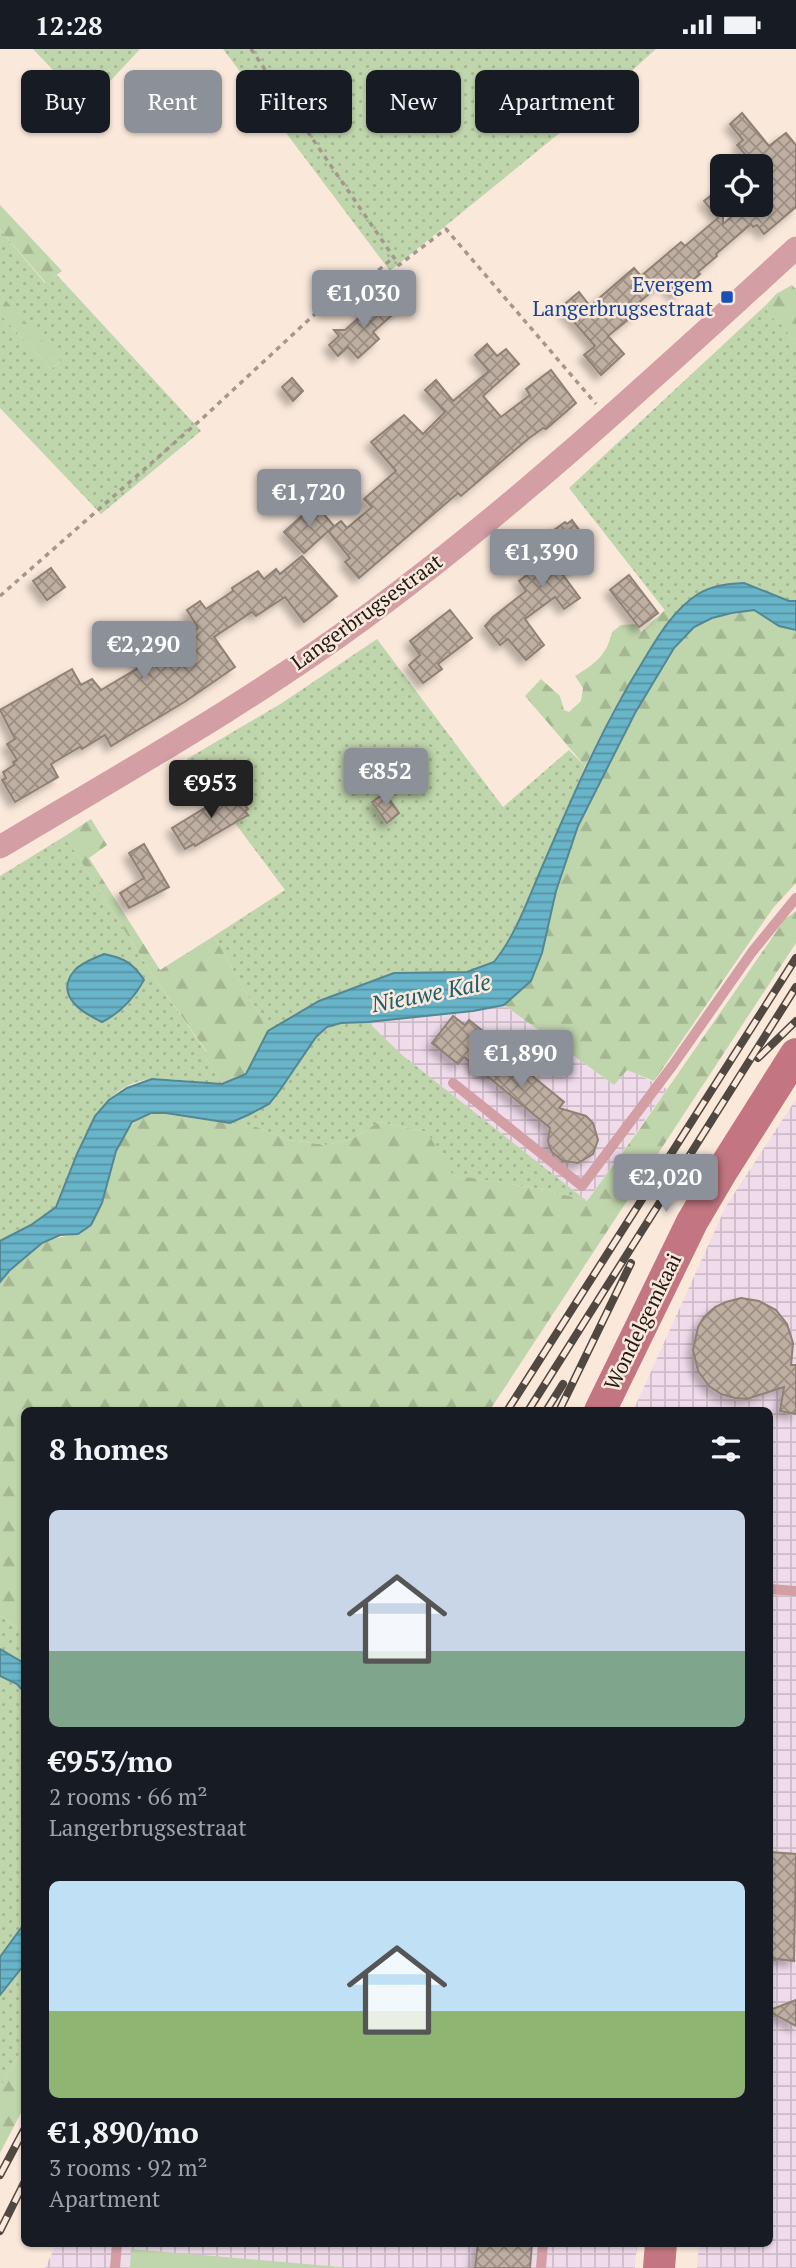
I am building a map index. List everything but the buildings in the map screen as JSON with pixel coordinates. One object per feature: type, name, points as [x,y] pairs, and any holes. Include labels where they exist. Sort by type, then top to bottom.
[{"type":"main road","name":"Wondelgemkaai","points":[[602,1407],[692,1222],[796,1054]]},
{"type":"main road","points":[[659,2268],[661,2247]]},
{"type":"street","name":"Langerbrugsestraat","points":[[0,847],[224,712],[371,613],[540,479],[610,419],[796,248]]},
{"type":"lane","points":[[453,1083],[582,1186],[673,1065],[752,952],[796,898]]},
{"type":"lane","points":[[773,1589],[796,1591]]},
{"type":"lane","points":[[115,2268],[117,2247]]},
{"type":"lane","points":[[541,2268],[543,2247]]},
{"type":"path","points":[[251,49],[399,265],[446,229],[610,419]]},
{"type":"path","points":[[0,596],[205,416],[316,313],[366,280],[394,257]]},
{"type":"shaded area","points":[[504,1005],[614,1085],[627,1069],[667,1089],[587,1201],[402,1055],[368,1022],[473,1011]]},
{"type":"shaded area","points":[[796,1099],[796,2268],[697,2268],[699,2247],[773,2247],[773,1407],[635,1407],[726,1206]]},
{"type":"shaded area","points":[[55,2247],[637,2247],[635,2268],[45,2268]]},
{"type":"green space","points":[[33,49],[140,49],[110,81],[110,70],[53,70]]},
{"type":"green space","points":[[223,49],[656,49],[633,70],[475,70],[475,133],[560,133],[390,271],[286,133],[352,133],[352,70],[239,70]]},
{"type":"green space","points":[[0,205],[62,271],[46,283],[0,230]]},
{"type":"green space","points":[[0,230],[45,283],[57,275],[201,431],[101,514],[0,408],[0,314],[51,369],[60,362],[0,294]]},
{"type":"green space","points":[[792,285],[796,289],[796,344],[783,326],[768,314],[767,304],[776,294]]},
{"type":"green space","points":[[0,294],[61,361],[51,369],[0,314]]},
{"type":"green space","points":[[767,304],[768,314],[783,326],[796,344],[796,601],[789,601],[772,593],[698,594],[671,618],[569,488]]},
{"type":"green space","points":[[665,610],[671,618],[617,703],[585,766],[525,696],[541,679],[560,696],[564,710],[569,712],[581,701],[583,688],[575,676],[599,658],[607,647],[612,632],[621,625],[636,624],[641,632]]},
{"type":"green space","points":[[754,610],[779,626],[796,630],[796,883],[773,908],[654,1081],[627,1070],[614,1085],[504,1005],[531,981],[542,953],[556,891],[578,826],[659,671],[674,648],[694,627],[712,618]]},
{"type":"green space","points":[[377,639],[503,807],[569,750],[585,766],[525,910],[494,963],[467,972],[394,973],[319,1001],[268,1031],[214,936],[285,890],[187,759],[282,703]]},
{"type":"green space","points":[[91,819],[107,845],[89,858],[160,970],[214,936],[268,1031],[246,1074],[222,1084],[203,1054],[207,1052],[155,979],[65,836]]},
{"type":"green space","points":[[65,836],[155,979],[207,1053],[204,1055],[222,1084],[153,1079],[120,1090],[107,1101],[87,1130],[55,1208],[36,1223],[0,1241],[0,876]]},
{"type":"green space","points":[[796,911],[796,943],[492,1407],[21,1407],[21,1631],[0,1615],[0,1282],[20,1260],[38,1246],[88,1228],[100,1208],[116,1154],[132,1125],[146,1116],[166,1113],[257,1127],[289,1140],[326,1145],[352,1139],[379,1122],[427,1132],[453,1175],[547,1190],[587,1201],[785,919]]},
{"type":"green space","points":[[344,1022],[368,1022],[402,1055],[587,1201],[547,1190],[452,1175],[427,1132],[379,1122],[352,1139],[327,1145],[289,1140],[257,1127],[230,1123],[269,1103],[318,1035],[329,1027]]},
{"type":"green space","points":[[0,1615],[21,1631],[21,1661],[0,1649]]},
{"type":"green space","points":[[0,1676],[21,1689],[21,1928],[0,1957]]},
{"type":"green space","points":[[21,1969],[21,2050],[0,2088],[0,1995]]},
{"type":"green space","points":[[21,2050],[21,2113],[0,2153],[0,2088]]},
{"type":"green space","points":[[131,2249],[351,2268],[130,2268]]},
{"type":"water","name":"Nieuwe Kale","points":[[744,583],[789,601],[796,601],[796,630],[779,626],[754,610],[732,613],[712,618],[694,627],[674,648],[635,713],[578,826],[556,891],[542,953],[531,981],[504,1005],[473,1011],[341,1023],[327,1027],[316,1037],[269,1104],[230,1123],[166,1113],[151,1113],[132,1122],[116,1151],[102,1203],[91,1225],[78,1234],[60,1235],[42,1243],[0,1282],[0,1241],[31,1225],[56,1207],[95,1116],[109,1100],[127,1088],[152,1079],[222,1084],[246,1074],[268,1031],[319,1001],[394,973],[467,972],[494,962],[517,925],[602,734],[660,634],[673,616],[698,594],[715,587]]},
{"type":"water","points":[[104,954],[127,962],[144,980],[126,1004],[102,1022],[73,1003],[67,988],[77,968]]},
{"type":"water","points":[[0,1649],[21,1661],[21,1689],[0,1676]]},
{"type":"water","points":[[21,1928],[21,1969],[0,1995],[0,1957]]},
{"type":"railway","points":[[510,1407],[796,958]]},
{"type":"railway","points":[[531,1407],[796,987]]},
{"type":"railway","points":[[758,1058],[796,1021]]},
{"type":"railway","points":[[561,1407],[631,1263]]},
{"type":"railway","points":[[549,1407],[563,1384]]},
{"type":"railway","points":[[0,2175],[21,2136]]},
{"type":"railway","points":[[0,2231],[21,2189]]},
{"type":"place","name":"Evergem Langerbrugsestraat","points":[[727,297]]}]
